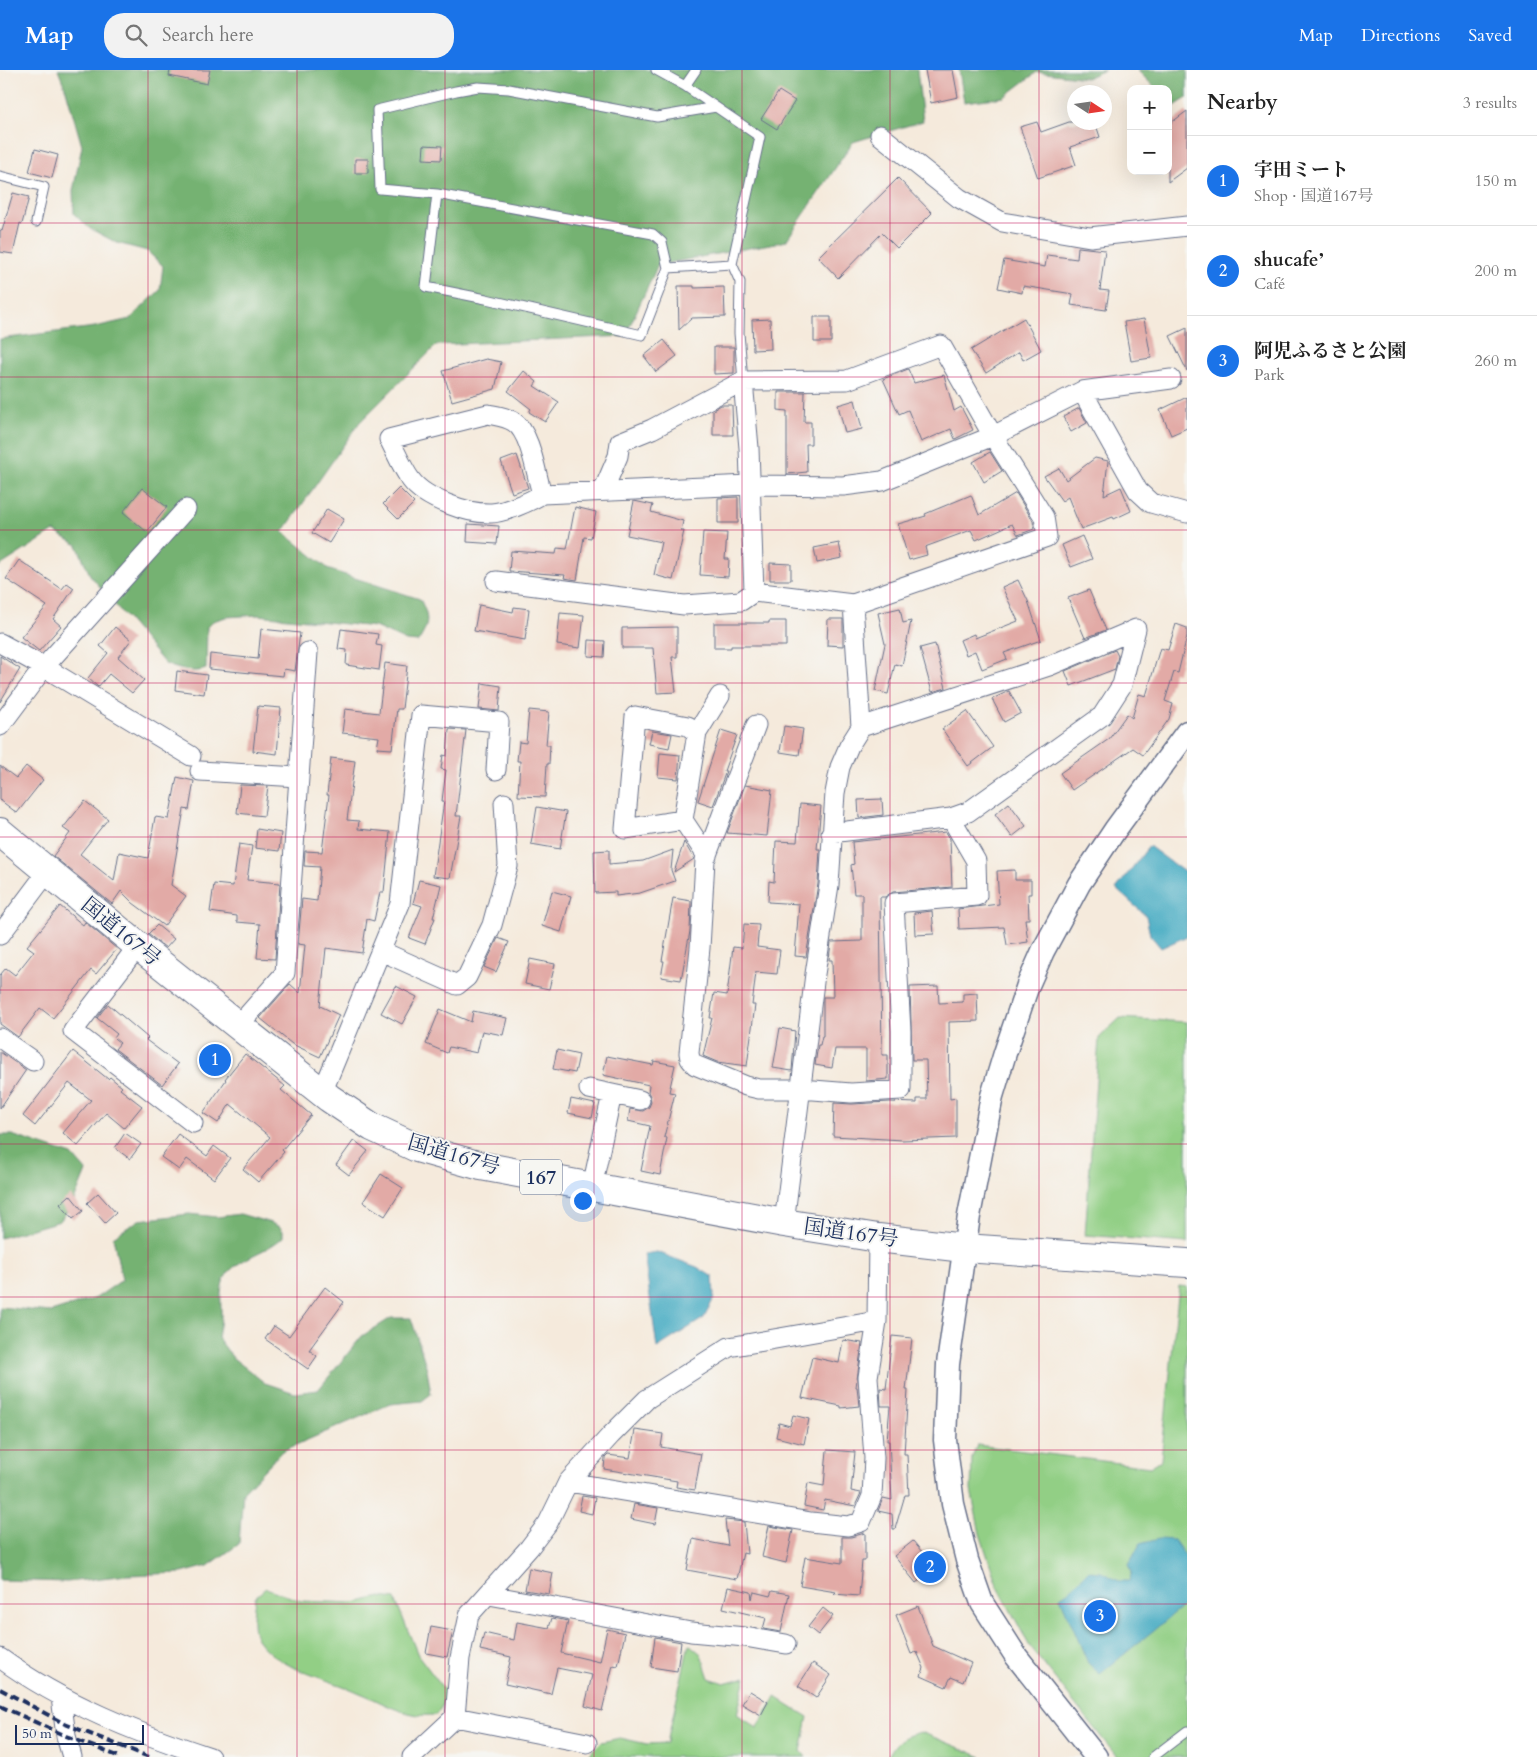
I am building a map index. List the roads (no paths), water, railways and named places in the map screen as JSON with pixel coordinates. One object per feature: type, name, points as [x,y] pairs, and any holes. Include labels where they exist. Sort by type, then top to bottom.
[{"type":"highway","name":"国道167号","points":[[0,832],[138,946],[322,1093],[372,1127],[417,1148],[481,1166],[784,1223],[878,1238],[964,1248],[1187,1263]]},
{"type":"street","points":[[880,135],[959,198],[1002,222],[1090,237],[1187,226]]},
{"type":"street","points":[[496,582],[684,605],[740,601],[754,592],[853,604],[1047,537],[1044,518],[993,436],[941,345],[847,380],[742,380],[652,429],[620,442],[618,456],[603,491]]},
{"type":"street","points":[[542,494],[527,439],[516,423],[504,418],[488,414],[389,439],[411,480],[432,498],[471,512],[493,514],[532,500],[542,494],[750,485],[843,486],[882,481],[993,436],[1082,392],[1171,379]]},
{"type":"street","points":[[742,380],[749,448],[754,592]]},
{"type":"street","points":[[1082,392],[1138,491],[1151,502],[1187,513]]},
{"type":"street","points":[[0,726],[44,667],[186,509]]},
{"type":"street","points":[[784,1223],[815,974],[829,885],[834,794],[840,767],[849,746],[861,727],[853,604]]},
{"type":"street","points":[[831,833],[951,818],[968,812],[1102,716],[1122,685],[1136,629],[1049,666],[861,727]]},
{"type":"street","points":[[0,644],[44,667],[195,764],[298,777]]},
{"type":"street","points":[[238,1026],[285,973],[308,652]]},
{"type":"street","points":[[706,856],[683,820],[697,733],[720,696]]},
{"type":"street","points":[[322,1093],[400,904],[421,715],[499,722],[496,770]]},
{"type":"street","points":[[683,820],[625,829],[635,716],[688,726],[697,733]]},
{"type":"street","points":[[756,725],[706,856],[700,948],[688,1053],[695,1065],[746,1086],[759,1089],[801,1089],[851,1093],[901,1090],[901,1031],[894,903],[977,896],[976,861],[951,818]]},
{"type":"street","points":[[1096,1757],[1016,1656],[982,1603],[967,1560],[953,1504],[945,1440],[948,1364],[978,1160],[992,1096],[1017,1015],[1047,943],[1079,884],[1115,830],[1187,732]]},
{"type":"street","points":[[380,951],[457,985],[468,977],[492,925],[508,866],[504,803]]},
{"type":"street","points":[[0,935],[48,872]]},
{"type":"street","points":[[138,946],[73,1031],[193,1123]]},
{"type":"street","points":[[0,1038],[33,1061]]},
{"type":"street","points":[[589,1089],[640,1100]]},
{"type":"street","points":[[592,1187],[612,1094]]},
{"type":"street","points":[[568,1482],[811,1522],[848,1526],[862,1522],[872,1496],[874,1458],[868,1377],[877,1321],[878,1238]]},
{"type":"street","points":[[412,1757],[455,1717],[460,1658],[469,1615],[489,1595],[529,1548],[548,1522],[568,1482],[611,1434],[647,1399],[729,1347],[877,1321]]},
{"type":"street","points":[[489,1595],[691,1632],[786,1644]]},
{"type":"street","points":[[0,1658],[61,1697],[155,1739],[210,1757]]},
{"type":"street","points":[[61,1697],[66,1736],[72,1757]]},
{"type":"street","points":[[455,1717],[587,1743]]},
{"type":"lane","points":[[656,70],[685,86],[760,137],[732,264],[740,282],[739,333],[742,380]]},
{"type":"lane","points":[[685,86],[696,70]]},
{"type":"lane","points":[[436,194],[426,287],[642,335],[668,268],[662,242],[653,234],[436,194],[380,189],[377,110],[478,87],[509,89],[657,117],[716,107]]},
{"type":"lane","points":[[0,176],[44,187],[36,222]]},
{"type":"lane","points":[[668,268],[732,264]]},
{"type":"lane","points":[[1152,1757],[1187,1731]]},
{"type":"water","points":[[1149,846],[1187,874],[1187,936],[1161,948],[1150,935],[1146,916],[1116,889]]},
{"type":"water","points":[[657,1252],[697,1267],[713,1277],[714,1298],[704,1318],[657,1348],[644,1254]]},
{"type":"water","points":[[1159,1539],[1174,1540],[1187,1558],[1187,1603],[1100,1674],[1088,1663],[1060,1597],[1069,1591],[1088,1571],[1101,1572],[1119,1581],[1129,1581],[1132,1572],[1129,1564],[1140,1544]]},
{"type":"railway","points":[[0,1689],[65,1724],[149,1757]]},
{"type":"railway","points":[[0,1706],[66,1736],[120,1757]]},
{"type":"place","name":"宇田ミート","points":[[215,1060]]},
{"type":"place","name":"shucafe’","points":[[930,1567]]},
{"type":"place","name":"阿児ふるさと公園","points":[[1100,1616]]}]
